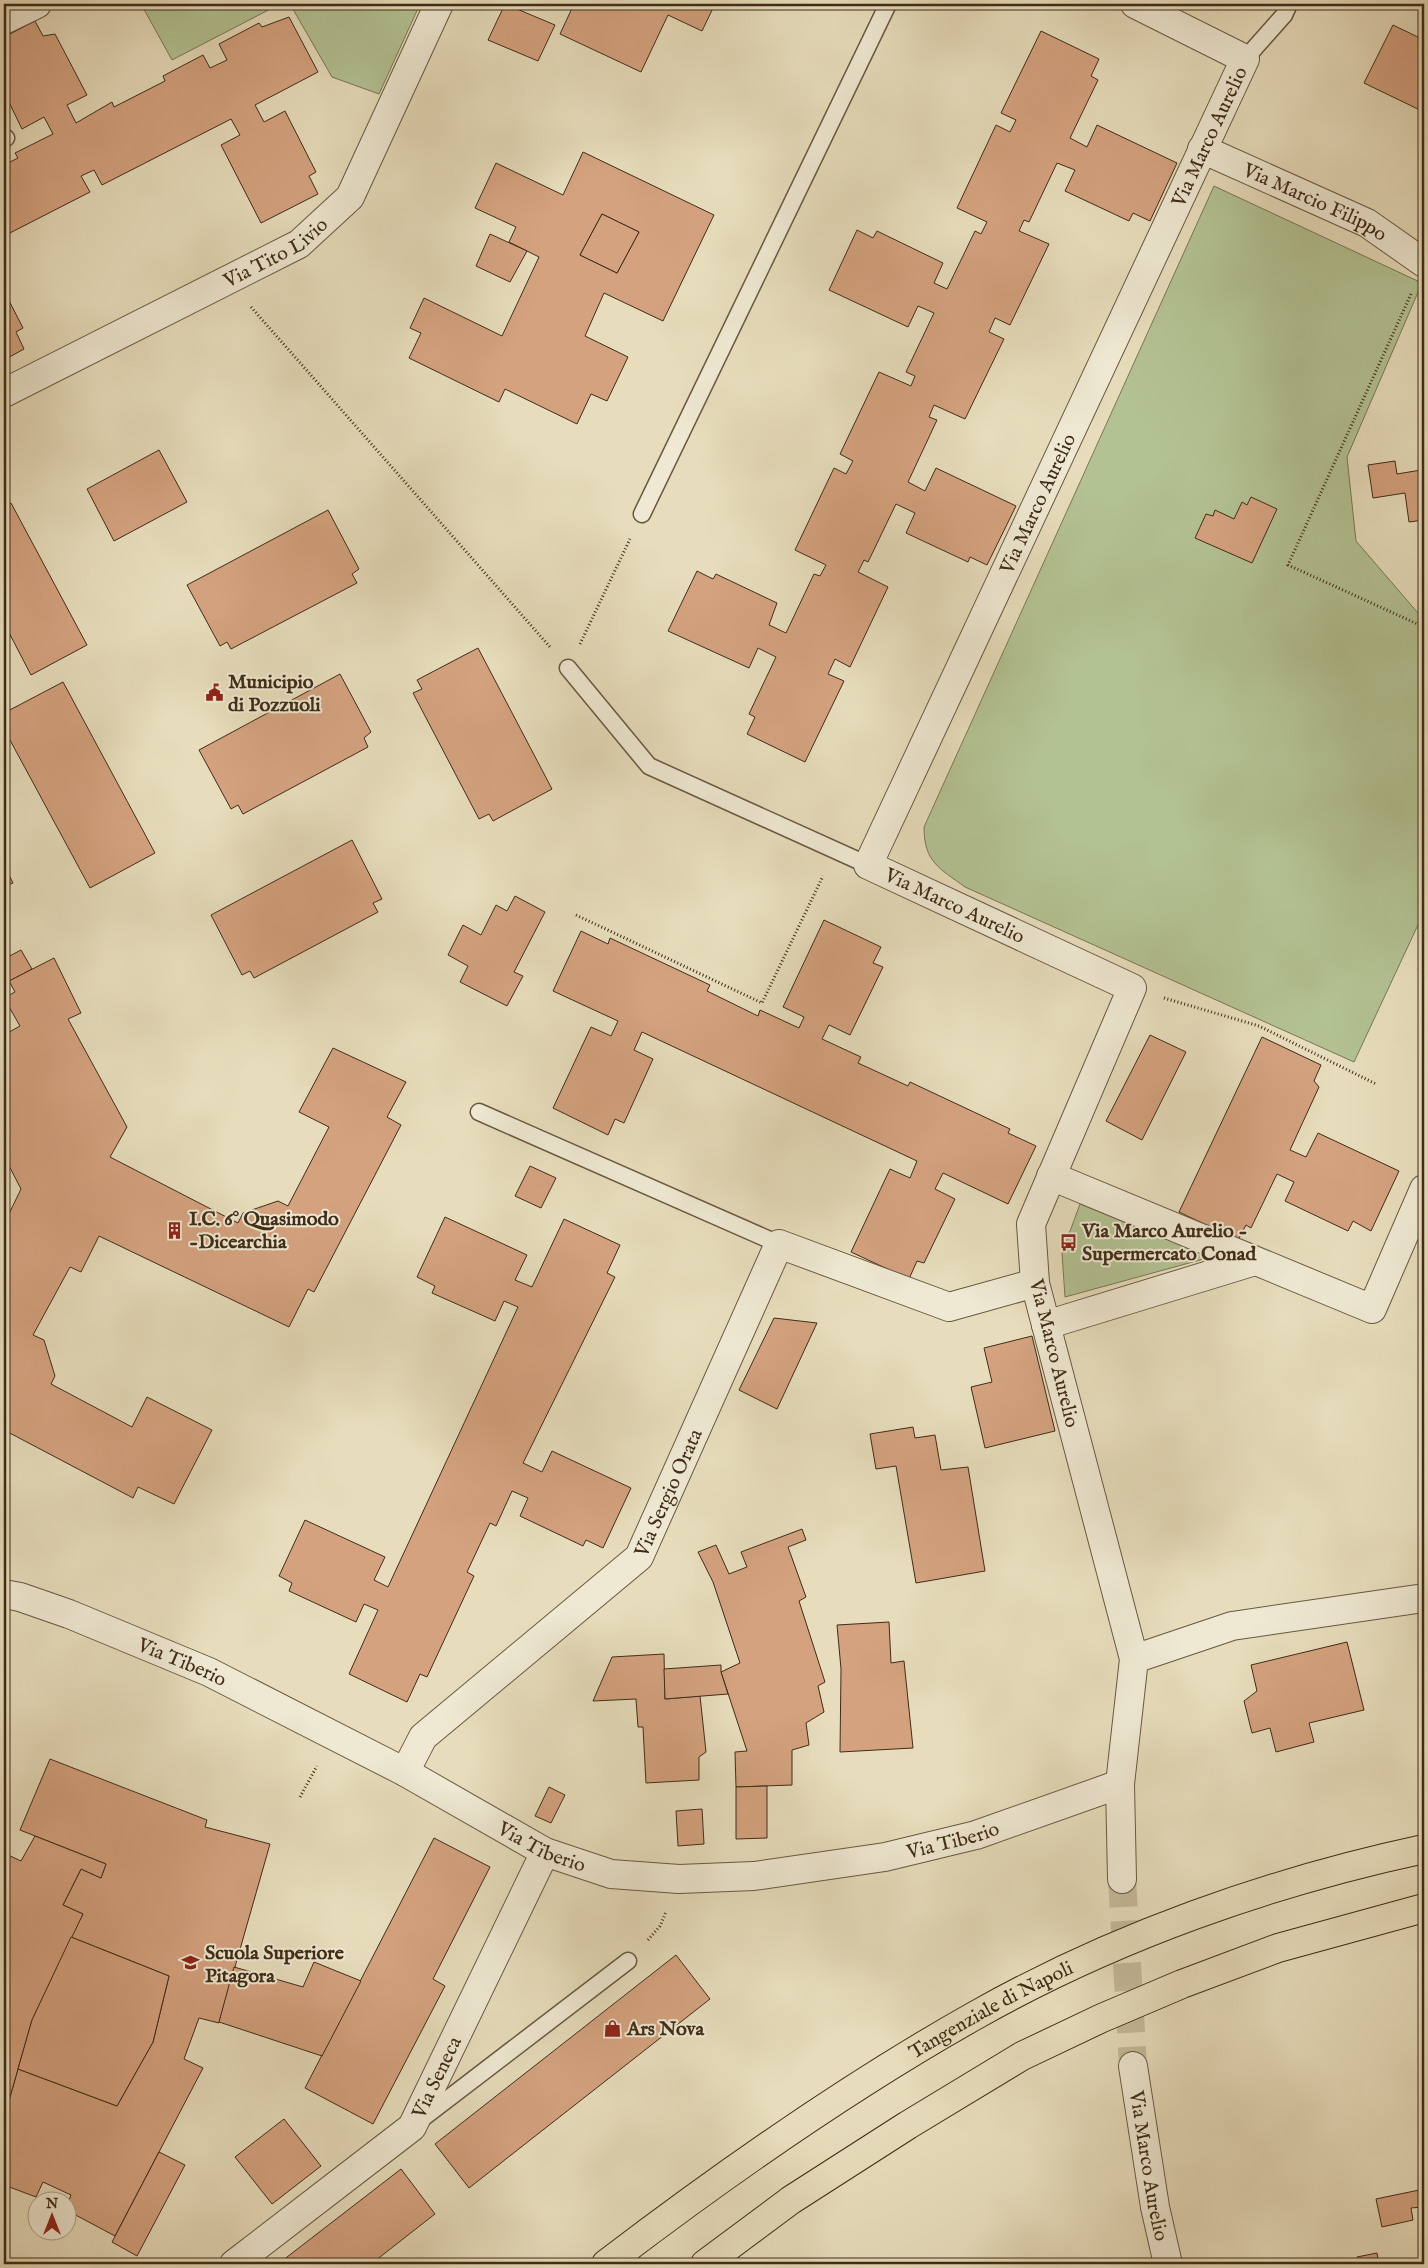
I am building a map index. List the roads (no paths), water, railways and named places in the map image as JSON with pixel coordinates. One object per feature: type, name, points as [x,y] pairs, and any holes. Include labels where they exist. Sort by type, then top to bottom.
[{"type":"highway","name":"Tangenziale di Napoli","points":[[606,2264],[705,2188],[836,2099],[976,2014],[1066,1969],[1160,1929],[1263,1892],[1378,1859],[1424,1849]]},
{"type":"highway","points":[[705,2264],[791,2200],[908,2125],[1022,2056],[1102,2018],[1278,1948],[1424,1908]]},
{"type":"street","points":[[4,20],[37,4]]},
{"type":"street","name":"Via Tito Livio","points":[[4,393],[299,244],[350,197],[439,4]]},
{"type":"street","points":[[1135,4],[1245,59]]},
{"type":"street","name":"Via Marco Aurelio","points":[[1122,1879],[1120,1784],[1134,1659],[1035,1283],[1031,1224],[1132,988],[868,865],[1245,59]]},
{"type":"street","name":"Via Marcio Filippo","points":[[1202,149],[1367,223],[1424,263]]},
{"type":"street","points":[[1051,1176],[1372,1309],[1424,1189]]},
{"type":"street","points":[[780,1244],[949,1307],[1035,1283]]},
{"type":"street","name":"Via Sergio Orata","points":[[405,1772],[423,1737],[638,1557],[780,1244]]},
{"type":"street","points":[[1046,1325],[1255,1261]]},
{"type":"street","name":"Via Tiberio","points":[[4,1594],[20,1597],[69,1614],[209,1672],[405,1772],[545,1852],[611,1874],[679,1879],[754,1876],[885,1857],[976,1835],[1120,1784]]},
{"type":"street","points":[[1134,1659],[1232,1626],[1424,1598]]},
{"type":"street","name":"Via Seneca","points":[[234,2264],[412,2127],[545,1852]]},
{"type":"street","name":"Via Marco Aurelio","points":[[1133,2066],[1155,2207],[1168,2264]]},
{"type":"lane","points":[[642,514],[888,4]]},
{"type":"lane","name":"Via Marco Aurelio","points":[[1245,59],[1284,16],[1289,4]]},
{"type":"lane","points":[[568,668],[649,766],[868,865]]},
{"type":"lane","points":[[479,1112],[780,1244]]},
{"type":"lane","points":[[412,2127],[628,1961]]},
{"type":"tunnel","points":[[1122,1879],[1133,2066]]},
{"type":"place","name":"Municipio di Pozzuoli","points":[[214,693]]},
{"type":"place","name":"I.C. 6° Quasimodo -Dicearchia","points":[[175,1230]]},
{"type":"place","name":"Via Marco Aurelio - Supermercato Conad","points":[[1068,1242]]},
{"type":"place","name":"Scuola Superiore Pitagora","points":[[191,1963]]},
{"type":"place","name":"Ars Nova","points":[[613,2028]]}]
